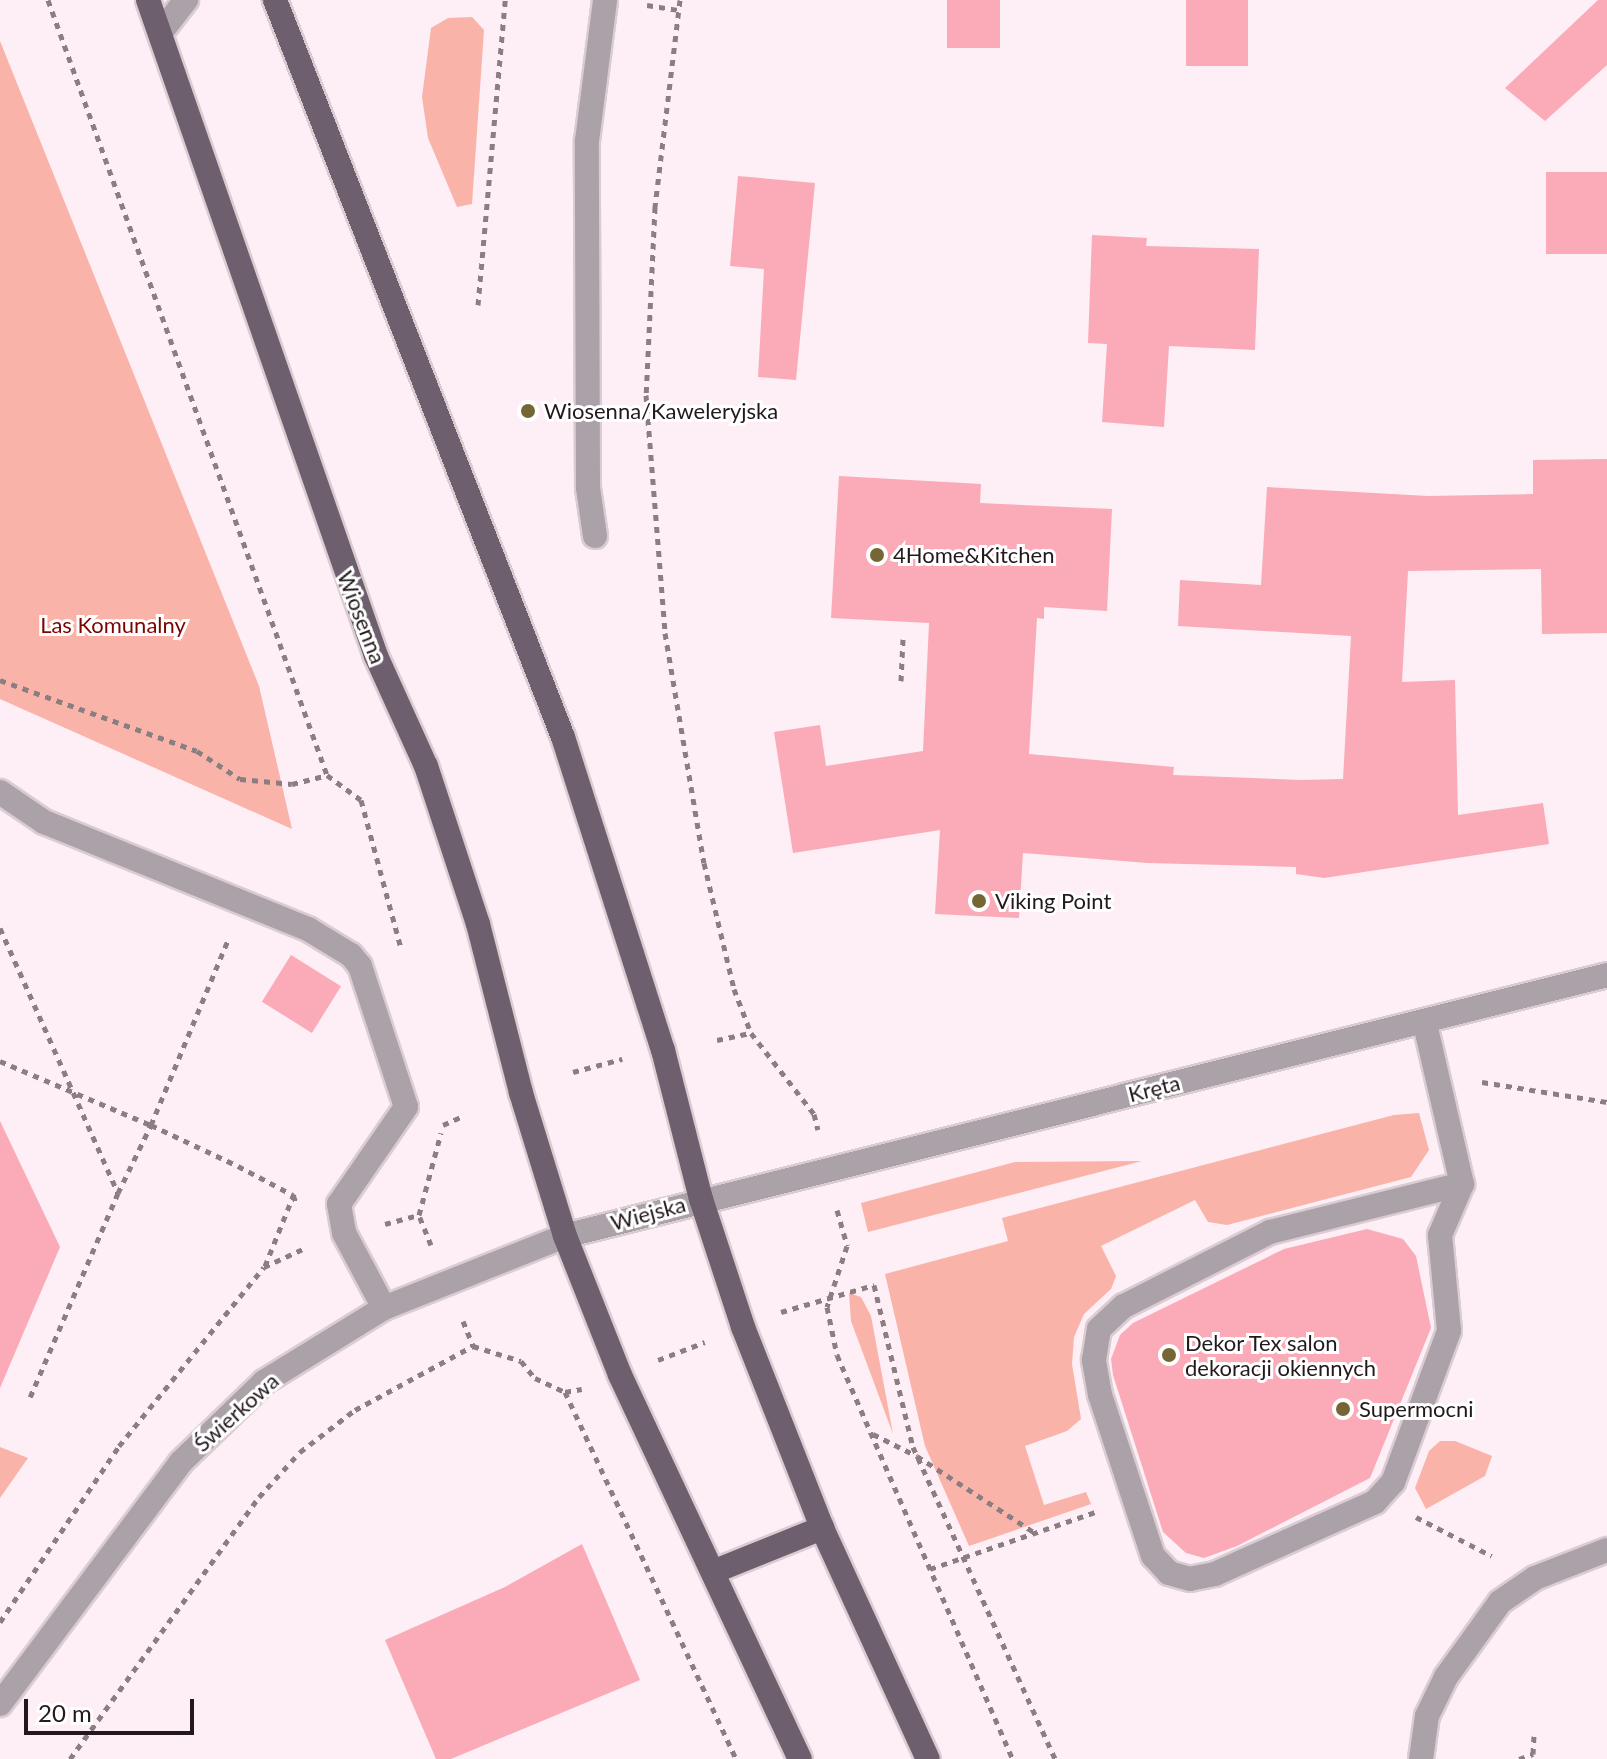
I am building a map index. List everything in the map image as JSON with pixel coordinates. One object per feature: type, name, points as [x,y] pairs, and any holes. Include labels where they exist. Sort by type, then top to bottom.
[{"type":"main road","name":"Wiosenna","points":[[148,0],[376,656],[426,766],[478,924],[521,1093],[565,1236]]},
{"type":"main road","points":[[275,0],[563,737],[663,1050],[701,1199]]},
{"type":"main road","name":"Wiejska","points":[[701,1199],[743,1327],[822,1528],[928,1759]]},
{"type":"main road","points":[[565,1236],[620,1375],[800,1759]]},
{"type":"main road","points":[[713,1572],[822,1528]]},
{"type":"street","points":[[161,32],[186,0]]},
{"type":"street","points":[[595,536],[588,488],[587,141],[605,0]]},
{"type":"street","points":[[0,792],[44,822],[308,929],[351,955],[360,966],[406,1107],[339,1204],[344,1233],[384,1308]]},
{"type":"street","name":"Kręta","points":[[701,1199],[1425,1024],[1607,975]]},
{"type":"street","points":[[1425,1024],[1462,1184],[1440,1235],[1449,1331],[1393,1482],[1379,1498],[1215,1574],[1190,1579],[1169,1573],[1153,1556],[1100,1395],[1094,1360],[1099,1329],[1124,1306],[1270,1232],[1462,1184]]},
{"type":"street","name":"Wiejska","points":[[565,1236],[701,1199]]},
{"type":"street","name":"Świerkowa","points":[[0,1704],[181,1462],[264,1382],[384,1308],[565,1236]]},
{"type":"street","points":[[1421,1759],[1427,1716],[1473,1633],[1500,1602],[1535,1578],[1607,1550]]},
{"type":"path","points":[[0,680],[197,751],[240,779],[292,784],[327,775],[48,0]]},
{"type":"path","points":[[478,305],[505,0]]},
{"type":"path","points":[[680,0],[655,207],[648,424],[665,633],[704,863],[734,989],[751,1033],[814,1114],[847,1246],[828,1297],[837,1355],[1013,1759]]},
{"type":"path","points":[[901,681],[903,639]]},
{"type":"path","points":[[30,1397],[118,1193],[151,1125],[235,924]]},
{"type":"path","points":[[0,928],[118,1193]]},
{"type":"path","points":[[717,1040],[751,1033]]},
{"type":"path","points":[[573,1072],[627,1058]]},
{"type":"path","points":[[0,1061],[238,1166]]},
{"type":"path","points":[[1481,1081],[1607,1102]]},
{"type":"path","points":[[419,1215],[442,1125],[463,1116]]},
{"type":"path","points":[[0,1622],[119,1446],[264,1267],[315,1243]]},
{"type":"path","points":[[565,1392],[620,1375],[828,1297],[874,1285],[917,1456],[960,1559],[1055,1759]]},
{"type":"path","points":[[70,1759],[259,1497],[300,1452],[355,1410],[473,1346],[521,1361],[535,1378],[565,1392],[736,1759]]},
{"type":"path","points":[[871,1433],[917,1456],[1036,1533]]},
{"type":"path","points":[[1379,1498],[1535,1578]]},
{"type":"path","points":[[930,1569],[1133,1499]]},
{"type":"path","points":[[1519,1759],[1533,1754],[1534,1736]]},
{"type":"green space","points":[[472,17],[484,30],[472,204],[457,207],[428,138],[422,97],[431,28],[448,18]]},
{"type":"green space","name":"Las Komunalny","points":[[0,41],[259,686],[292,829],[0,699]]},
{"type":"green space","points":[[1419,1113],[1429,1150],[1411,1177],[1227,1225],[1208,1222],[1195,1200],[1101,1246],[1116,1276],[1111,1289],[1084,1314],[1074,1337],[1072,1364],[1081,1419],[1067,1431],[1025,1446],[1044,1505],[1086,1492],[1091,1504],[969,1546],[925,1446],[885,1274],[1008,1241],[1002,1218],[1394,1115]]},
{"type":"green space","points":[[1142,1161],[868,1232],[861,1203],[1015,1162]]},
{"type":"green space","points":[[849,1293],[861,1297],[871,1316],[893,1434],[851,1321]]},
{"type":"green space","points":[[1440,1441],[1455,1441],[1492,1456],[1485,1476],[1426,1509],[1415,1488],[1429,1451]]},
{"type":"green space","points":[[0,1447],[28,1458],[0,1498]]},
{"type":"building","points":[[947,0],[1000,0],[1000,48],[947,48]]},
{"type":"building","points":[[1186,0],[1248,0],[1248,66],[1186,66]]},
{"type":"building","points":[[1598,0],[1607,0],[1607,65],[1545,121],[1505,88]]},
{"type":"building","points":[[1546,172],[1607,172],[1607,254],[1546,254]]},
{"type":"building","points":[[738,176],[815,183],[796,380],[758,377],[764,269],[730,266]]},
{"type":"building","points":[[1092,235],[1147,238],[1146,246],[1259,249],[1255,350],[1169,346],[1164,427],[1102,422],[1107,344],[1088,343]]},
{"type":"building","points":[[1607,459],[1607,633],[1542,634],[1541,569],[1408,571],[1402,682],[1455,680],[1458,815],[1543,803],[1549,844],[1324,878],[1296,874],[1296,867],[1148,863],[1023,853],[1019,918],[935,914],[940,830],[793,853],[774,732],[820,725],[826,766],[923,751],[929,623],[831,618],[839,476],[981,484],[980,503],[1112,509],[1107,611],[1044,607],[1044,619],[1037,618],[1029,754],[1174,767],[1173,775],[1301,780],[1343,779],[1351,636],[1178,626],[1180,580],[1261,585],[1267,487],[1428,496],[1533,494],[1533,460]]},
{"type":"building","points":[[291,955],[341,986],[312,1033],[262,1002]]},
{"type":"building","points":[[0,1121],[60,1247],[0,1388]]},
{"type":"building","points":[[1367,1229],[1403,1239],[1416,1256],[1431,1328],[1370,1478],[1237,1546],[1204,1558],[1186,1553],[1163,1532],[1113,1375],[1111,1359],[1120,1335],[1133,1323],[1284,1249]]},
{"type":"building","points":[[582,1544],[640,1680],[451,1759],[436,1759],[385,1640],[505,1587]]},
{"type":"place","name":"Wiosenna/Kaweleryjska","points":[[528,411]]},
{"type":"place","name":"4Home&Kitchen","points":[[877,555]]},
{"type":"place","name":"Viking Point","points":[[979,901]]},
{"type":"place","name":"Dekor Tex salon dekoracji okiennych","points":[[1169,1355]]},
{"type":"place","name":"Supermocni","points":[[1343,1409]]}]
